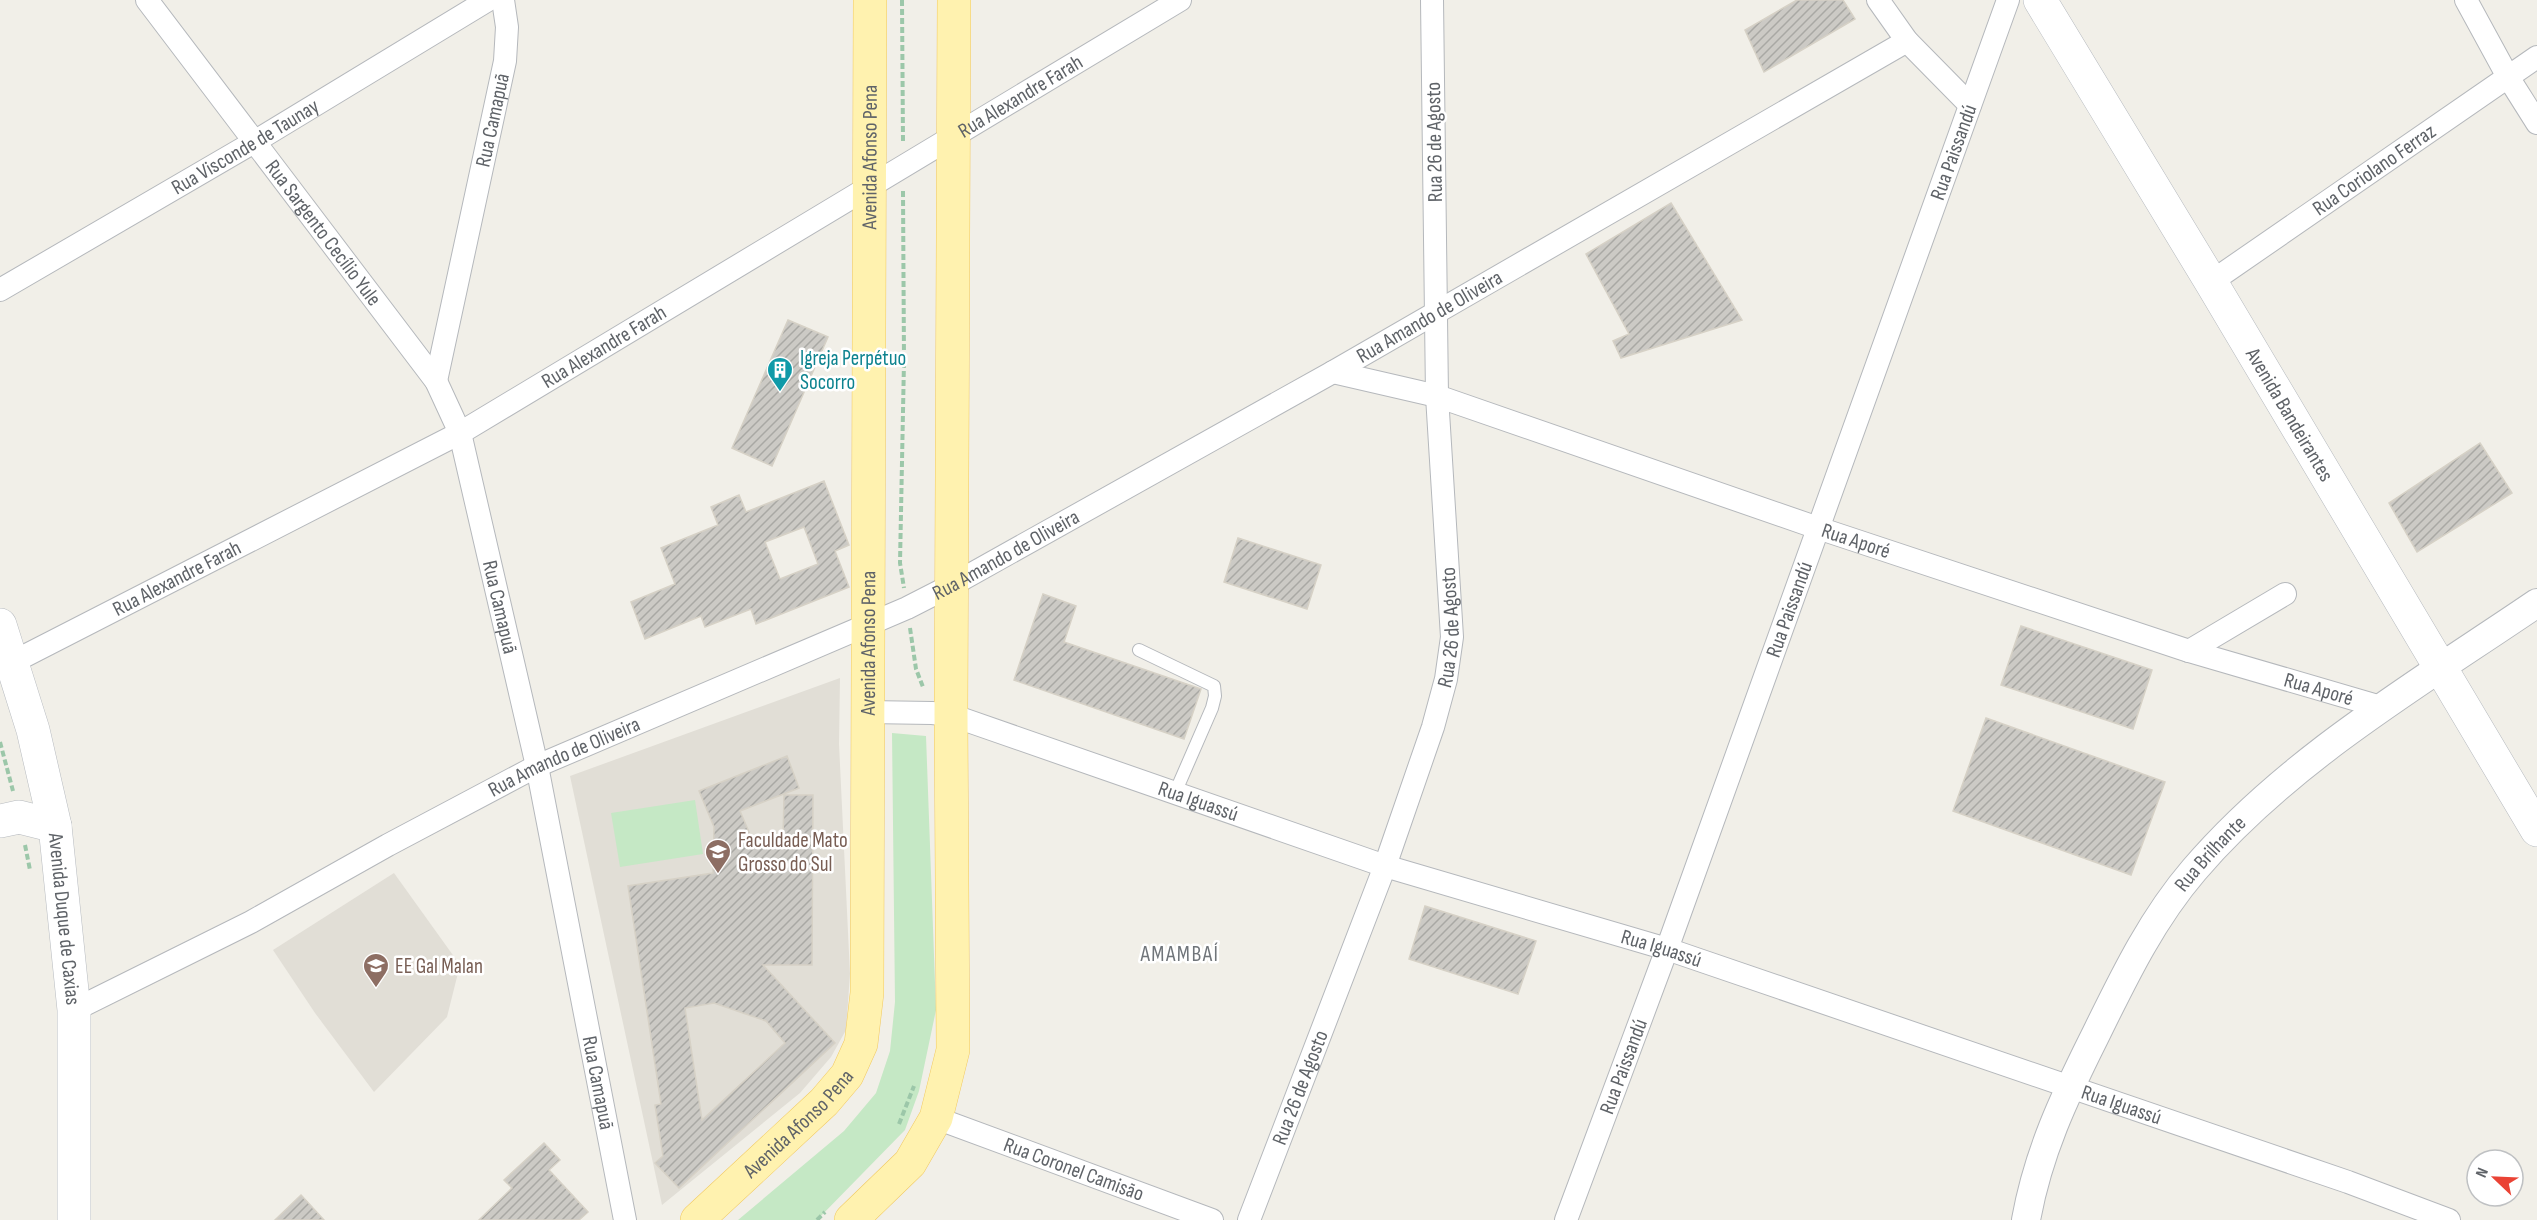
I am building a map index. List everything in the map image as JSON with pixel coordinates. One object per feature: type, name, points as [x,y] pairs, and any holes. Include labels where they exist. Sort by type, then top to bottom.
[{"type":"main road","name":"Avenida Afonso Pena","points":[[697,1220],[824,1102],[847,1075],[861,1044],[867,993],[870,0]]},
{"type":"main road","points":[[851,1220],[910,1163],[936,1118],[953,1050],[951,715],[954,0]]},
{"type":"main road","name":"Avenida Bandeirantes","points":[[2040,0],[2211,282],[2537,830]]},
{"type":"main road","name":"Avenida Duque de Caxias","points":[[0,625],[33,730],[56,826],[74,1010],[74,1220]]},
{"type":"main road","points":[[10,819],[56,826]]},
{"type":"main road","points":[[724,1220],[824,1102]]},
{"type":"street","name":"Rua Sargento Cecílio Yule","points":[[147,0],[436,381]]},
{"type":"street","name":"Rua Visconde de Taunay","points":[[0,290],[254,142],[488,0]]},
{"type":"street","name":"Rua Camapuã","points":[[503,0],[507,27],[505,61],[436,381],[460,433],[537,766],[625,1220]]},
{"type":"street","name":"Rua Alexandre Farah","points":[[13,662],[460,433],[1180,0]]},
{"type":"street","name":"Rua 26 de Agosto","points":[[1249,1220],[1385,866],[1446,679],[1452,637],[1437,396],[1432,0]]},
{"type":"street","points":[[1878,0],[1907,41],[1970,105]]},
{"type":"street","name":"Rua Paissandú","points":[[1566,1220],[2008,0]]},
{"type":"street","points":[[2466,0],[2508,77],[2537,123]]},
{"type":"street","name":"Rua Amando de Oliveira","points":[[74,1010],[251,922],[388,845],[537,766],[907,608],[952,585],[1333,372],[1907,41]]},
{"type":"street","name":"Rua Coriolano Ferraz","points":[[2211,282],[2537,57]]},
{"type":"street","name":"Rua Aporé","points":[[1333,372],[1437,396],[1818,528],[2189,651],[2381,707]]},
{"type":"street","points":[[2189,651],[2285,594]]},
{"type":"street","name":"Rua Brilhante","points":[[2026,1220],[2044,1145],[2069,1088],[2143,941],[2193,870],[2308,760],[2381,707],[2537,603]]},
{"type":"street","name":"Rua Iguassú","points":[[867,712],[951,715],[1385,866],[1666,949],[2348,1182],[2449,1220]]},
{"type":"street","name":"Rua Coronel Camisão","points":[[936,1118],[1212,1220]]},
{"type":"lane","points":[[1139,650],[1214,686],[1215,696],[1212,708],[1175,793]]},
{"type":"path","points":[[0,742],[10,819],[33,881]]},
{"type":"shaded area","name":"Faculdade Mato Grosso do Sul","points":[[840,678],[839,744],[850,974],[846,1030],[831,1057],[800,1093],[662,1205],[570,776]]},
{"type":"shaded area","name":"EE Gal Malan","points":[[394,873],[460,965],[447,1017],[374,1092],[315,1013],[273,950]]},
{"type":"green space","points":[[892,733],[926,736],[936,1010],[919,1091],[905,1130],[817,1220],[738,1220],[844,1131],[876,1093],[890,1051],[895,1002]]},
{"type":"green space","points":[[695,800],[703,854],[620,867],[611,813]]},
{"type":"building","points":[[1797,0],[1843,0],[1855,19],[1764,72],[1745,30]]},
{"type":"building","points":[[1671,203],[1742,320],[1621,358],[1613,341],[1629,334],[1586,254]]},
{"type":"building","name":"Igreja Perpétuo Socorro","points":[[788,320],[828,337],[772,466],[732,448]]},
{"type":"building","points":[[2480,443],[2512,493],[2417,552],[2389,503]]},
{"type":"building","points":[[824,481],[849,545],[835,551],[849,587],[756,624],[751,609],[705,627],[701,616],[645,639],[631,602],[675,584],[661,548],[718,525],[711,507],[739,495],[746,512]],"holes":[[[804,527],[818,564],[780,579],[765,542]]]},
{"type":"building","points":[[1238,538],[1321,565],[1307,609],[1224,582]]},
{"type":"building","points":[[1043,594],[1076,606],[1064,642],[1201,689],[1184,739],[1014,680]]},
{"type":"building","points":[[2021,626],[2152,670],[2133,729],[2001,685]]},
{"type":"building","points":[[1986,718],[2165,782],[2131,875],[1953,811]]},
{"type":"building","points":[[787,756],[799,788],[740,811],[752,839],[783,840],[784,795],[813,795],[812,965],[763,965],[835,1043],[679,1188],[655,1163],[663,1156],[655,1105],[661,1104],[628,886],[713,873],[714,827],[699,791]],"holes":[[[714,1003],[766,1021],[785,1043],[702,1120],[685,1008]]]},
{"type":"building","points":[[1425,906],[1536,941],[1518,994],[1409,959]]},
{"type":"building","points":[[544,1143],[560,1160],[549,1170],[588,1212],[579,1220],[479,1220],[512,1188],[504,1180]]},
{"type":"building","points":[[301,1195],[324,1220],[275,1220]]},
{"type":"place","name":"Igreja Perpétuo Socorro","points":[[780,393]]},
{"type":"place","name":"Faculdade Mato Grosso do Sul","points":[[718,875]]},
{"type":"place","name":"EE Gal Malan","points":[[376,989]]},
{"type":"district","name":"AMAMBAÍ","points":[[1180,953]]}]
